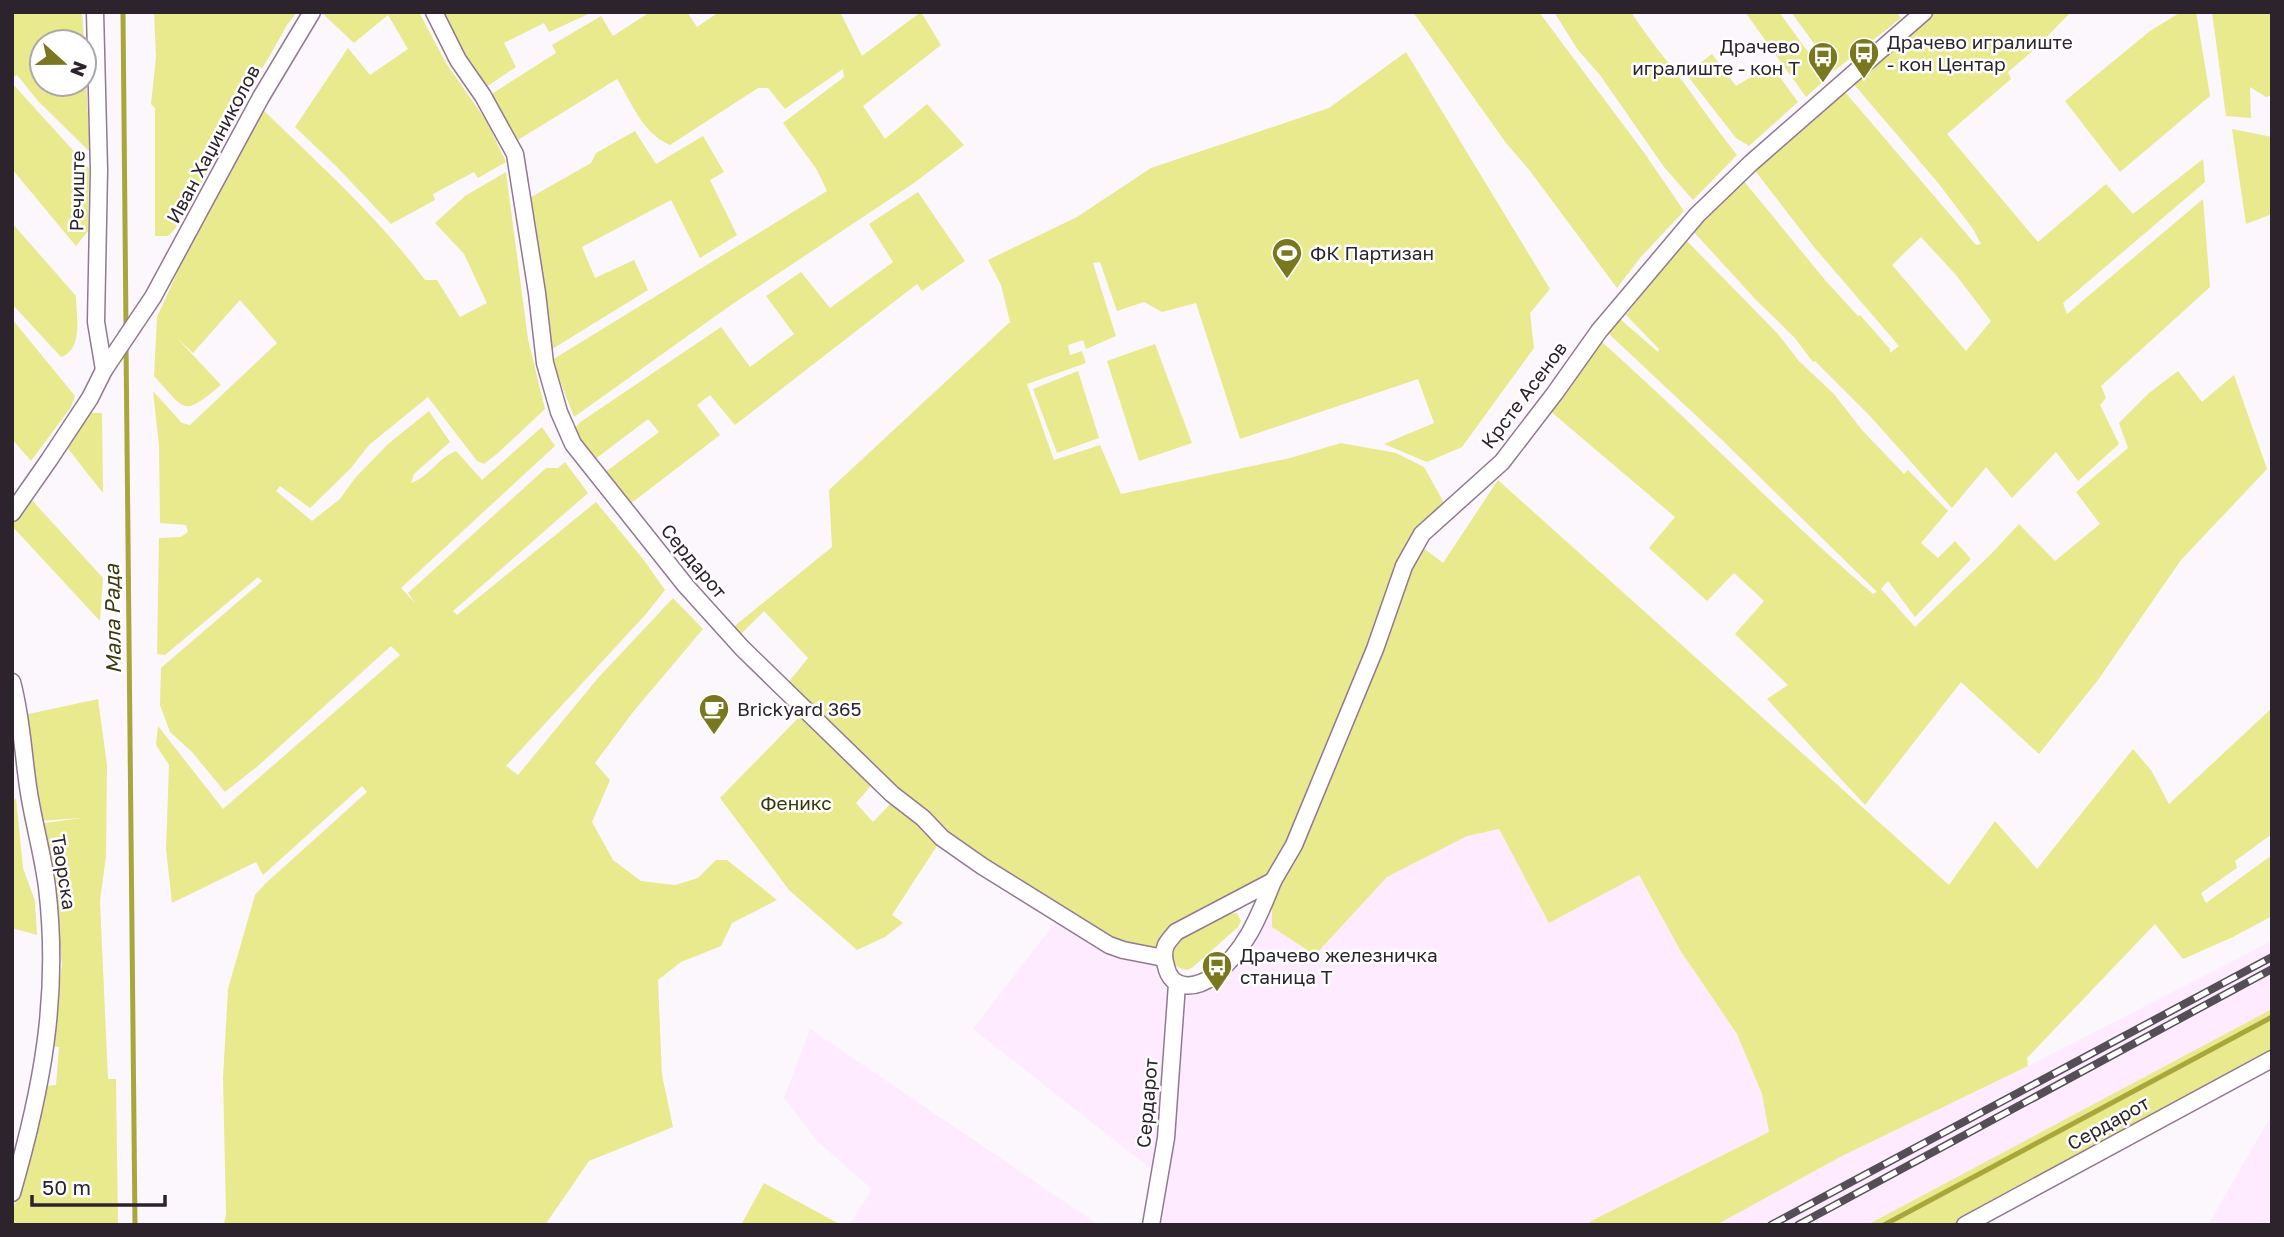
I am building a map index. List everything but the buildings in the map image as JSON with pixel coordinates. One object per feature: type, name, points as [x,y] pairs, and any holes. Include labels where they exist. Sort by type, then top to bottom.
[{"type":"street","name":"Речиште","points":[[95,12],[99,170],[96,322],[104,370]]},
{"type":"street","name":"Иван Хаџиниколов","points":[[104,370],[153,297],[261,97],[312,12]]},
{"type":"street","name":"Сердарот","points":[[434,12],[458,60],[483,96],[515,154],[545,363],[559,412],[573,444],[686,586],[742,648],[892,794],[923,818],[942,838],[982,866],[1109,944],[1123,950],[1164,958]]},
{"type":"street","name":"Крсте Асенов","points":[[1177,984],[1190,985],[1212,977],[1241,949],[1273,881],[1294,845],[1375,649],[1404,566],[1423,534],[1502,462],[1599,331],[1697,215],[1751,163],[1924,12]]},
{"type":"street","points":[[12,513],[90,398],[104,370]]},
{"type":"street","name":"Таорска","points":[[12,682],[19,710],[29,791],[47,886],[53,974],[48,1037],[38,1094],[12,1193]]},
{"type":"street","points":[[1177,984],[1168,976],[1164,958],[1166,944],[1176,932],[1273,881]]},
{"type":"street","name":"Сердарот","points":[[1151,1225],[1166,1138],[1177,984]]},
{"type":"street","name":"Сердарот","points":[[1965,1225],[2272,1059]]},
{"type":"shaded area","points":[[1499,829],[1549,923],[1638,875],[1680,950],[1737,1034],[1762,1094],[1769,1132],[1587,1225],[1151,1225],[1160,1176],[973,1029],[1061,915],[1164,958],[1168,976],[1190,985],[1241,949],[1273,881],[1315,955],[1387,877],[1467,836]]},
{"type":"shaded area","points":[[2272,941],[2272,1009],[1867,1225],[1716,1225],[1842,1156],[2028,1066]]},
{"type":"shaded area","points":[[810,1029],[1099,1225],[849,1225],[872,1189],[818,1142],[784,1098]]},
{"type":"shaded area","points":[[2272,1114],[2272,1225],[2208,1225]]},
{"type":"green space","points":[[12,12],[82,12],[83,28],[28,28],[28,88],[17,75],[12,78]]},
{"type":"green space","points":[[154,12],[297,12],[243,95],[207,163],[210,167],[175,229],[168,236],[155,236],[155,108],[151,104],[156,57]]},
{"type":"green space","points":[[321,12],[419,12],[446,63],[487,122],[506,162],[478,178],[474,172],[433,194],[435,200],[391,224],[295,127],[348,48],[370,75],[408,49],[388,15],[354,43]]},
{"type":"green space","points":[[437,12],[593,12],[549,32],[544,23],[504,43],[516,67],[486,87],[479,81]]},
{"type":"green space","points":[[650,12],[687,12],[697,27],[719,12],[840,12],[862,56],[921,12],[941,45],[863,106],[885,139],[927,104],[964,145],[914,183],[731,305],[574,417],[552,360],[827,191],[817,170],[783,123],[844,77],[843,69],[785,109],[768,88],[758,88],[670,145],[660,140],[645,125],[617,79],[518,140],[490,95],[556,53],[552,45],[601,16],[613,36]]},
{"type":"green space","points":[[1413,12],[1539,12],[1645,154],[1684,211],[1640,258],[1617,288],[1506,143]]},
{"type":"green space","points":[[1554,12],[1631,12],[1686,86],[1737,155],[1693,200],[1664,167],[1600,75],[1578,50]]},
{"type":"green space","points":[[1745,12],[1779,12],[1827,78],[1806,97]]},
{"type":"green space","points":[[1791,12],[1897,12],[1901,18],[1834,71]]},
{"type":"green space","points":[[1934,12],[2071,12],[2008,72],[2011,79],[1947,134],[2038,242],[2106,184],[2133,214],[2203,159],[2205,182],[2063,303],[2067,314],[2203,199],[2210,287],[2101,386],[2106,398],[2100,405],[2119,444],[2078,481],[2056,452],[2012,498],[1986,467],[1952,508],[1870,416],[1815,361],[1813,362],[1794,337],[1692,230],[1743,180],[1825,280],[1890,349],[1890,353],[1899,346],[1814,247],[1753,168],[1845,92],[1976,245],[1981,244],[1939,184],[1852,82]],"holes":[[[1921,237],[1956,275],[1991,321],[1966,351],[1892,265]]]},
{"type":"green space","points":[[2181,12],[2196,12],[2210,96],[2120,172],[2065,101],[2150,31]]},
{"type":"green space","points":[[2212,12],[2272,12],[2272,95],[2266,97],[2250,87],[2251,118],[2226,116]]},
{"type":"green space","name":"Феникс","points":[[1406,52],[1550,289],[1530,313],[1534,348],[1462,447],[1427,462],[1384,444],[1434,423],[1418,379],[1240,439],[1196,303],[1162,312],[1144,302],[1117,311],[1100,262],[1093,263],[1116,336],[1086,349],[1083,340],[1068,345],[1070,355],[1082,351],[1086,363],[1027,384],[1054,460],[1100,445],[1121,494],[1290,458],[1341,443],[1396,453],[1424,467],[1448,510],[1422,534],[1273,881],[1195,922],[1164,958],[1123,950],[942,838],[892,915],[903,923],[885,937],[857,950],[789,890],[720,798],[805,711],[783,689],[808,658],[764,611],[739,636],[732,628],[832,547],[829,490],[1010,322],[1001,285],[988,260],[1077,217],[1151,168],[1329,108]],"holes":[[[876,780],[896,798],[873,822],[856,803]]]},
{"type":"green space","points":[[1712,54],[1736,86],[1771,65],[1798,102],[1749,146],[1736,138],[1686,74]]},
{"type":"green space","points":[[12,83],[89,168],[88,231],[76,246],[12,169]]},
{"type":"green space","points":[[36,98],[87,98],[90,152]]},
{"type":"green space","points":[[263,110],[368,213],[425,280],[437,280],[460,317],[487,303],[464,254],[435,223],[465,196],[506,172],[528,339],[545,409],[484,464],[477,461],[428,397],[369,445],[351,468],[310,508],[280,486],[276,491],[312,521],[340,499],[355,478],[388,444],[429,411],[450,442],[414,474],[411,483],[456,451],[482,480],[542,427],[555,446],[401,588],[416,604],[408,593],[546,468],[558,468],[565,462],[588,493],[453,611],[457,615],[596,502],[665,590],[506,766],[518,775],[598,678],[673,598],[703,629],[633,712],[595,763],[610,780],[592,822],[613,860],[641,881],[675,885],[698,878],[716,860],[727,860],[777,900],[732,923],[721,946],[681,962],[658,980],[662,1075],[673,1127],[589,1161],[545,1225],[224,1225],[223,1078],[228,989],[255,895],[367,792],[362,786],[263,875],[256,862],[172,903],[166,849],[169,765],[156,745],[158,726],[223,809],[400,655],[391,646],[258,766],[225,792],[192,752],[170,732],[160,705],[161,668],[262,581],[258,577],[165,655],[157,654],[159,538],[181,537],[188,532],[186,525],[160,523],[159,446],[153,391],[182,423],[190,425],[277,343],[240,300],[193,353],[176,337],[221,385],[199,402],[185,406],[154,376],[157,317],[229,158]]},
{"type":"green space","points":[[2232,129],[2272,137],[2272,214],[2246,224]]},
{"type":"green space","points":[[635,131],[656,164],[703,136],[724,172],[710,180],[737,235],[700,258],[671,200],[582,247],[595,278],[634,260],[648,290],[549,351],[526,200],[591,163],[596,153]]},
{"type":"green space","points":[[918,192],[965,261],[922,291],[917,284],[735,425],[710,395],[697,405],[720,435],[629,505],[604,473],[659,432],[648,419],[594,460],[574,430],[579,423],[721,327],[750,367],[794,334],[766,296],[801,272],[830,308],[893,262],[869,224]]},
{"type":"green space","points":[[12,223],[76,296],[76,339],[68,353],[61,357],[12,304]]},
{"type":"green space","points":[[1684,238],[1777,333],[1799,361],[1834,394],[1862,430],[1904,474],[1908,470],[1948,511],[1921,543],[1938,558],[1955,541],[1971,559],[1915,617],[1888,581],[1881,589],[1915,627],[2019,524],[2055,561],[2100,524],[2076,492],[2128,448],[2119,423],[2149,393],[2178,371],[2202,402],[2234,375],[2267,469],[2181,560],[2098,680],[2039,754],[1961,682],[1865,805],[1767,699],[1788,685],[1735,634],[1764,601],[1734,573],[1707,601],[1649,548],[1675,517],[1549,410],[1602,342],[1838,563],[1873,594],[1877,592],[1608,333],[1620,319],[1658,352],[1659,349],[1626,315]]},
{"type":"green space","points":[[12,319],[75,396],[71,407],[31,461],[12,439]]},
{"type":"green space","points":[[1155,344],[1192,443],[1139,461],[1107,361]]},
{"type":"green space","points":[[1078,371],[1099,438],[1057,453],[1033,389]]},
{"type":"green space","points":[[89,413],[102,413],[103,493],[65,445]]},
{"type":"green space","points":[[1498,480],[1949,885],[1995,821],[2037,869],[2133,749],[2151,770],[2169,804],[2272,708],[2272,834],[2235,861],[2237,868],[2201,893],[2206,903],[2272,855],[2272,916],[2183,959],[2155,924],[2027,1058],[2028,1066],[1842,1156],[1716,1225],[1587,1225],[1769,1132],[1762,1094],[1737,1034],[1680,950],[1639,875],[1549,923],[1499,829],[1467,836],[1387,877],[1315,955],[1272,927],[1272,892],[1408,567],[1422,547],[1443,563]]},
{"type":"green space","points":[[29,497],[103,578],[100,621],[12,526],[12,521]]},
{"type":"green space","points":[[98,699],[107,765],[106,856],[100,901],[108,1079],[116,1079],[118,1225],[12,1225],[43,1086],[56,1085],[59,1047],[49,1046],[62,965],[56,905],[38,824],[82,818],[38,821],[24,715]]},
{"type":"green space","points":[[16,798],[23,868],[35,901],[37,935],[12,928],[12,803]]},
{"type":"green space","points":[[1237,913],[1241,921],[1238,927],[1193,967],[1182,969],[1174,963],[1172,955],[1176,940],[1213,920]]},
{"type":"green space","points":[[2272,1009],[2272,1059],[1965,1225],[1867,1225]]},
{"type":"green space","points":[[764,1183],[841,1225],[741,1225]]},
{"type":"waterway","name":"Мала Рада","points":[[123,12],[126,328]]},
{"type":"waterway","name":"Мала Рада","points":[[126,344],[135,1225]]},
{"type":"waterway","points":[[1884,1225],[2272,1017]]},
{"type":"railway","points":[[1771,1225],[2272,957]]},
{"type":"railway","points":[[1798,1225],[2272,969]]},
{"type":"place","name":"Драчево игралиште - кон Центар","points":[[1864,80]]},
{"type":"place","name":"Драчево игралиште - кон T","points":[[1823,84]]},
{"type":"place","name":"ФК Партизан","points":[[1287,280]]},
{"type":"place","name":"Brickyard 365","points":[[714,736]]},
{"type":"place","name":"Драчево железничка станица Т","points":[[1217,993]]}]
